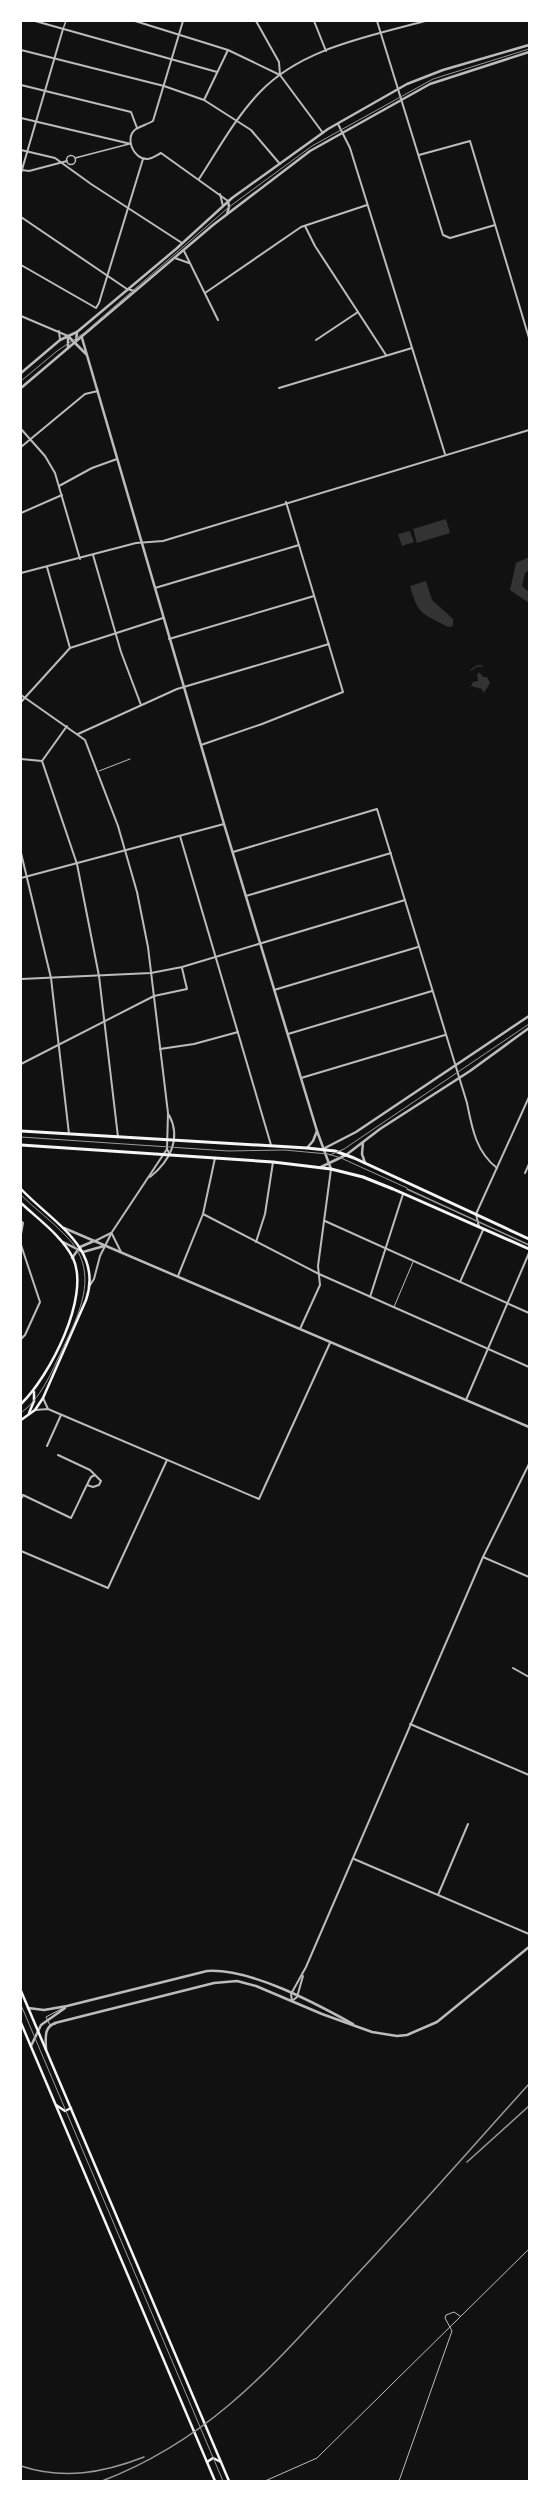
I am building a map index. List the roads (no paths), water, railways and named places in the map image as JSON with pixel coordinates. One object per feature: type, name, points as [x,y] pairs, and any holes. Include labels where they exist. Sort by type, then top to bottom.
[{"type":"main road","points":[[21,1131],[168,1141],[323,1149],[346,1155],[365,1163],[529,1239]]},
{"type":"main road","points":[[21,1145],[273,1162],[331,1169],[363,1177],[529,1250]]},
{"type":"main road","points":[[21,1189],[63,1228],[80,1247],[87,1263],[90,1285],[86,1300],[43,1398],[35,1410],[21,1420]]},
{"type":"main road","points":[[21,1203],[60,1241],[72,1258],[78,1278],[76,1302],[43,1376],[34,1391],[21,1404]]},
{"type":"main road","points":[[29,1415],[34,1401],[34,1391]]},
{"type":"main road","points":[[21,1991],[229,2481]]},
{"type":"main road","points":[[21,2023],[215,2481]]},
{"type":"main road","points":[[56,2105],[65,2111],[71,2108]]},
{"type":"main road","points":[[207,2462],[213,2458],[222,2462]]},
{"type":"street","points":[[35,21],[217,72]]},
{"type":"street","points":[[66,21],[21,172],[67,161],[72,164],[75,158]]},
{"type":"street","points":[[135,21],[228,50],[280,75],[323,132]]},
{"type":"street","points":[[183,21],[154,122],[137,129],[131,138],[131,144],[137,155],[143,159],[149,159],[161,153],[219,193],[228,201],[230,207],[227,214]]},
{"type":"street","points":[[255,21],[279,62],[280,75]]},
{"type":"street","points":[[314,21],[326,51]]},
{"type":"street","points":[[377,21],[442,235],[446,238],[495,224]]},
{"type":"street","points":[[199,180],[238,120],[260,92],[280,75],[306,59],[326,51],[425,21]]},
{"type":"street","points":[[21,373],[60,340],[77,332],[182,243],[228,201],[323,132],[397,89],[443,70],[529,45]]},
{"type":"street","points":[[21,50],[164,86],[204,100],[238,120],[251,130],[280,164]]},
{"type":"street","points":[[204,100],[228,50]]},
{"type":"street","points":[[21,388],[227,214],[310,151],[447,77],[529,52]]},
{"type":"street","points":[[21,85],[131,112],[137,129]]},
{"type":"street","points":[[21,118],[131,144]]},
{"type":"street","points":[[338,124],[343,133],[368,205],[445,454]]},
{"type":"street","points":[[419,156],[470,141],[529,338]]},
{"type":"street","points":[[67,161],[70,156],[75,158],[131,144]]},
{"type":"street","points":[[21,150],[55,158],[62,162],[128,208],[182,243]]},
{"type":"street","points":[[21,266],[96,308],[108,275],[143,159]]},
{"type":"street","points":[[219,193],[223,206]]},
{"type":"street","points":[[205,293],[286,236],[305,226],[368,205]]},
{"type":"street","points":[[21,217],[127,289],[137,291]]},
{"type":"street","points":[[305,226],[315,246],[386,355]]},
{"type":"street","points":[[184,251],[218,320]]},
{"type":"street","points":[[175,258],[189,263]]},
{"type":"street","points":[[316,340],[358,312]]},
{"type":"street","points":[[21,316],[58,330],[76,342],[86,354]]},
{"type":"street","points":[[58,330],[60,340]]},
{"type":"street","points":[[76,342],[77,332]]},
{"type":"street","points":[[68,336],[68,348]]},
{"type":"street","points":[[82,338],[224,824],[317,1131],[331,1169],[319,1274],[320,1285],[300,1330]]},
{"type":"street","points":[[279,388],[412,348]]},
{"type":"street","points":[[21,447],[85,394],[98,390]]},
{"type":"street","points":[[21,429],[51,465],[62,494],[80,559]]},
{"type":"street","points":[[21,573],[80,559],[141,542],[163,541],[286,502],[529,430]]},
{"type":"street","points":[[59,486],[92,468],[117,459]]},
{"type":"street","points":[[21,513],[62,494]]},
{"type":"street","points":[[201,745],[262,724],[343,692],[286,502]]},
{"type":"street","points":[[155,588],[299,545]]},
{"type":"street","points":[[93,555],[115,633],[141,705]]},
{"type":"street","points":[[47,567],[70,648]]},
{"type":"street","points":[[169,639],[314,596]]},
{"type":"street","points":[[21,702],[70,648],[163,618]]},
{"type":"street","points":[[78,734],[179,688],[329,644]]},
{"type":"street","points":[[21,694],[78,734],[89,747],[126,852],[144,921],[168,1113],[174,1141],[170,1155],[159,1170],[149,1178]]},
{"type":"street","points":[[42,761],[66,726]]},
{"type":"street","points":[[21,758],[42,761]]},
{"type":"street","points":[[42,761],[77,864],[99,976],[118,1137]]},
{"type":"street","points":[[233,852],[377,809],[479,1148],[497,1168]]},
{"type":"street","points":[[21,878],[126,852],[224,824]]},
{"type":"street","points":[[180,836],[271,1146]]},
{"type":"street","points":[[21,853],[28,876],[51,978],[69,1134]]},
{"type":"street","points":[[246,896],[390,853]]},
{"type":"street","points":[[21,979],[151,973],[182,967],[405,900]]},
{"type":"street","points":[[274,990],[418,947]]},
{"type":"street","points":[[21,1064],[154,996],[187,989],[182,967]]},
{"type":"street","points":[[288,1034],[432,991]]},
{"type":"street","points":[[323,1149],[356,1132],[529,1016]]},
{"type":"street","points":[[321,1168],[346,1155],[458,1077],[472,1070],[529,1028]]},
{"type":"street","points":[[160,1049],[194,1044],[238,1032]]},
{"type":"street","points":[[301,1078],[445,1035]]},
{"type":"street","points":[[479,1228],[476,1214],[529,1097]]},
{"type":"street","points":[[90,1285],[112,1232],[167,1149],[168,1113]]},
{"type":"street","points":[[306,1148],[313,1141],[317,1131]]},
{"type":"street","points":[[364,1142],[362,1154],[365,1163]]},
{"type":"street","points":[[167,1149],[170,1155]]},
{"type":"street","points":[[178,1276],[202,1214],[215,1158]]},
{"type":"street","points":[[256,1242],[265,1214],[273,1162]]},
{"type":"street","points":[[525,1173],[529,1164]]},
{"type":"street","points":[[370,1297],[388,1249],[403,1194]]},
{"type":"street","points":[[202,1214],[319,1274],[529,1367]]},
{"type":"street","points":[[21,1221],[23,1223],[21,1234]]},
{"type":"street","points":[[325,1222],[529,1313]]},
{"type":"street","points":[[63,1228],[529,1427]]},
{"type":"street","points":[[460,1282],[483,1231]]},
{"type":"street","points":[[72,1258],[80,1247],[112,1232]]},
{"type":"street","points":[[112,1232],[121,1252]]},
{"type":"street","points":[[60,1241],[83,1252],[105,1246]]},
{"type":"street","points":[[21,1245],[40,1302],[25,1335],[21,1338]]},
{"type":"street","points":[[466,1400],[529,1253]]},
{"type":"street","points":[[35,1410],[48,1410],[62,1415],[259,1499],[330,1343]]},
{"type":"street","points":[[43,1398],[48,1410]]},
{"type":"street","points":[[47,1446],[62,1415]]},
{"type":"street","points":[[58,1455],[90,1470],[101,1481],[99,1485],[93,1487],[87,1485]]},
{"type":"street","points":[[21,1551],[108,1588],[167,1460]]},
{"type":"street","points":[[292,2001],[297,1997],[304,1973],[483,1557],[529,1464]]},
{"type":"street","points":[[21,1500],[23,1495],[71,1518],[91,1477],[95,1475]]},
{"type":"street","points":[[483,1557],[529,1577]]},
{"type":"street","points":[[513,1668],[529,1676]]},
{"type":"street","points":[[410,1724],[529,1775]]},
{"type":"street","points":[[438,1895],[468,1824]]},
{"type":"street","points":[[353,1858],[529,1934]]},
{"type":"street","points":[[46,2050],[46,2033],[50,2025],[62,2020],[226,1981],[247,1983],[359,2028],[381,2034],[397,2036],[431,2026],[529,1947]]},
{"type":"street","points":[[28,2008],[44,2010],[67,2006],[208,1971],[223,1970],[247,1975],[291,1994],[359,2028]]},
{"type":"street","points":[[292,2001],[291,1994],[304,1973]]},
{"type":"street","points":[[31,2046],[38,2030],[47,2020],[67,2006]]},
{"type":"lane","points":[[98,771],[130,759]]},
{"type":"lane","points":[[394,1308],[414,1262]]},
{"type":"lane","points":[[47,2020],[50,2025]]},
{"type":"lane","points":[[265,2481],[317,2458],[529,2248]]},
{"type":"lane","points":[[399,2481],[452,2331],[445,2318],[446,2315],[454,2312],[460,2316]]},
{"type":"waterway","points":[[471,670],[477,666],[482,666]]},
{"type":"tram line","points":[[21,381],[57,351],[84,333],[229,207],[312,146],[433,79],[529,49]]},
{"type":"tram line","points":[[330,1155],[344,1149],[529,1024]]},
{"type":"tram line","points":[[21,1137],[228,1151],[284,1150],[328,1154],[341,1158],[407,1188]]},
{"type":"tram line","points":[[21,1195],[61,1231],[77,1249],[83,1263],[85,1277],[84,1292],[75,1321],[54,1367],[35,1400],[21,1413]]},
{"type":"tram line","points":[[21,2005],[223,2481]]},
{"type":"railway","points":[[407,1189],[529,1245]]},
{"type":"railway","points":[[102,2481],[143,2463],[180,2442],[213,2418],[244,2392],[303,2333],[529,2084]]},
{"type":"railway","points":[[467,2162],[529,2106]]},
{"type":"railway","points":[[21,2466],[52,2473],[83,2473],[98,2471],[129,2463],[144,2457]]}]
